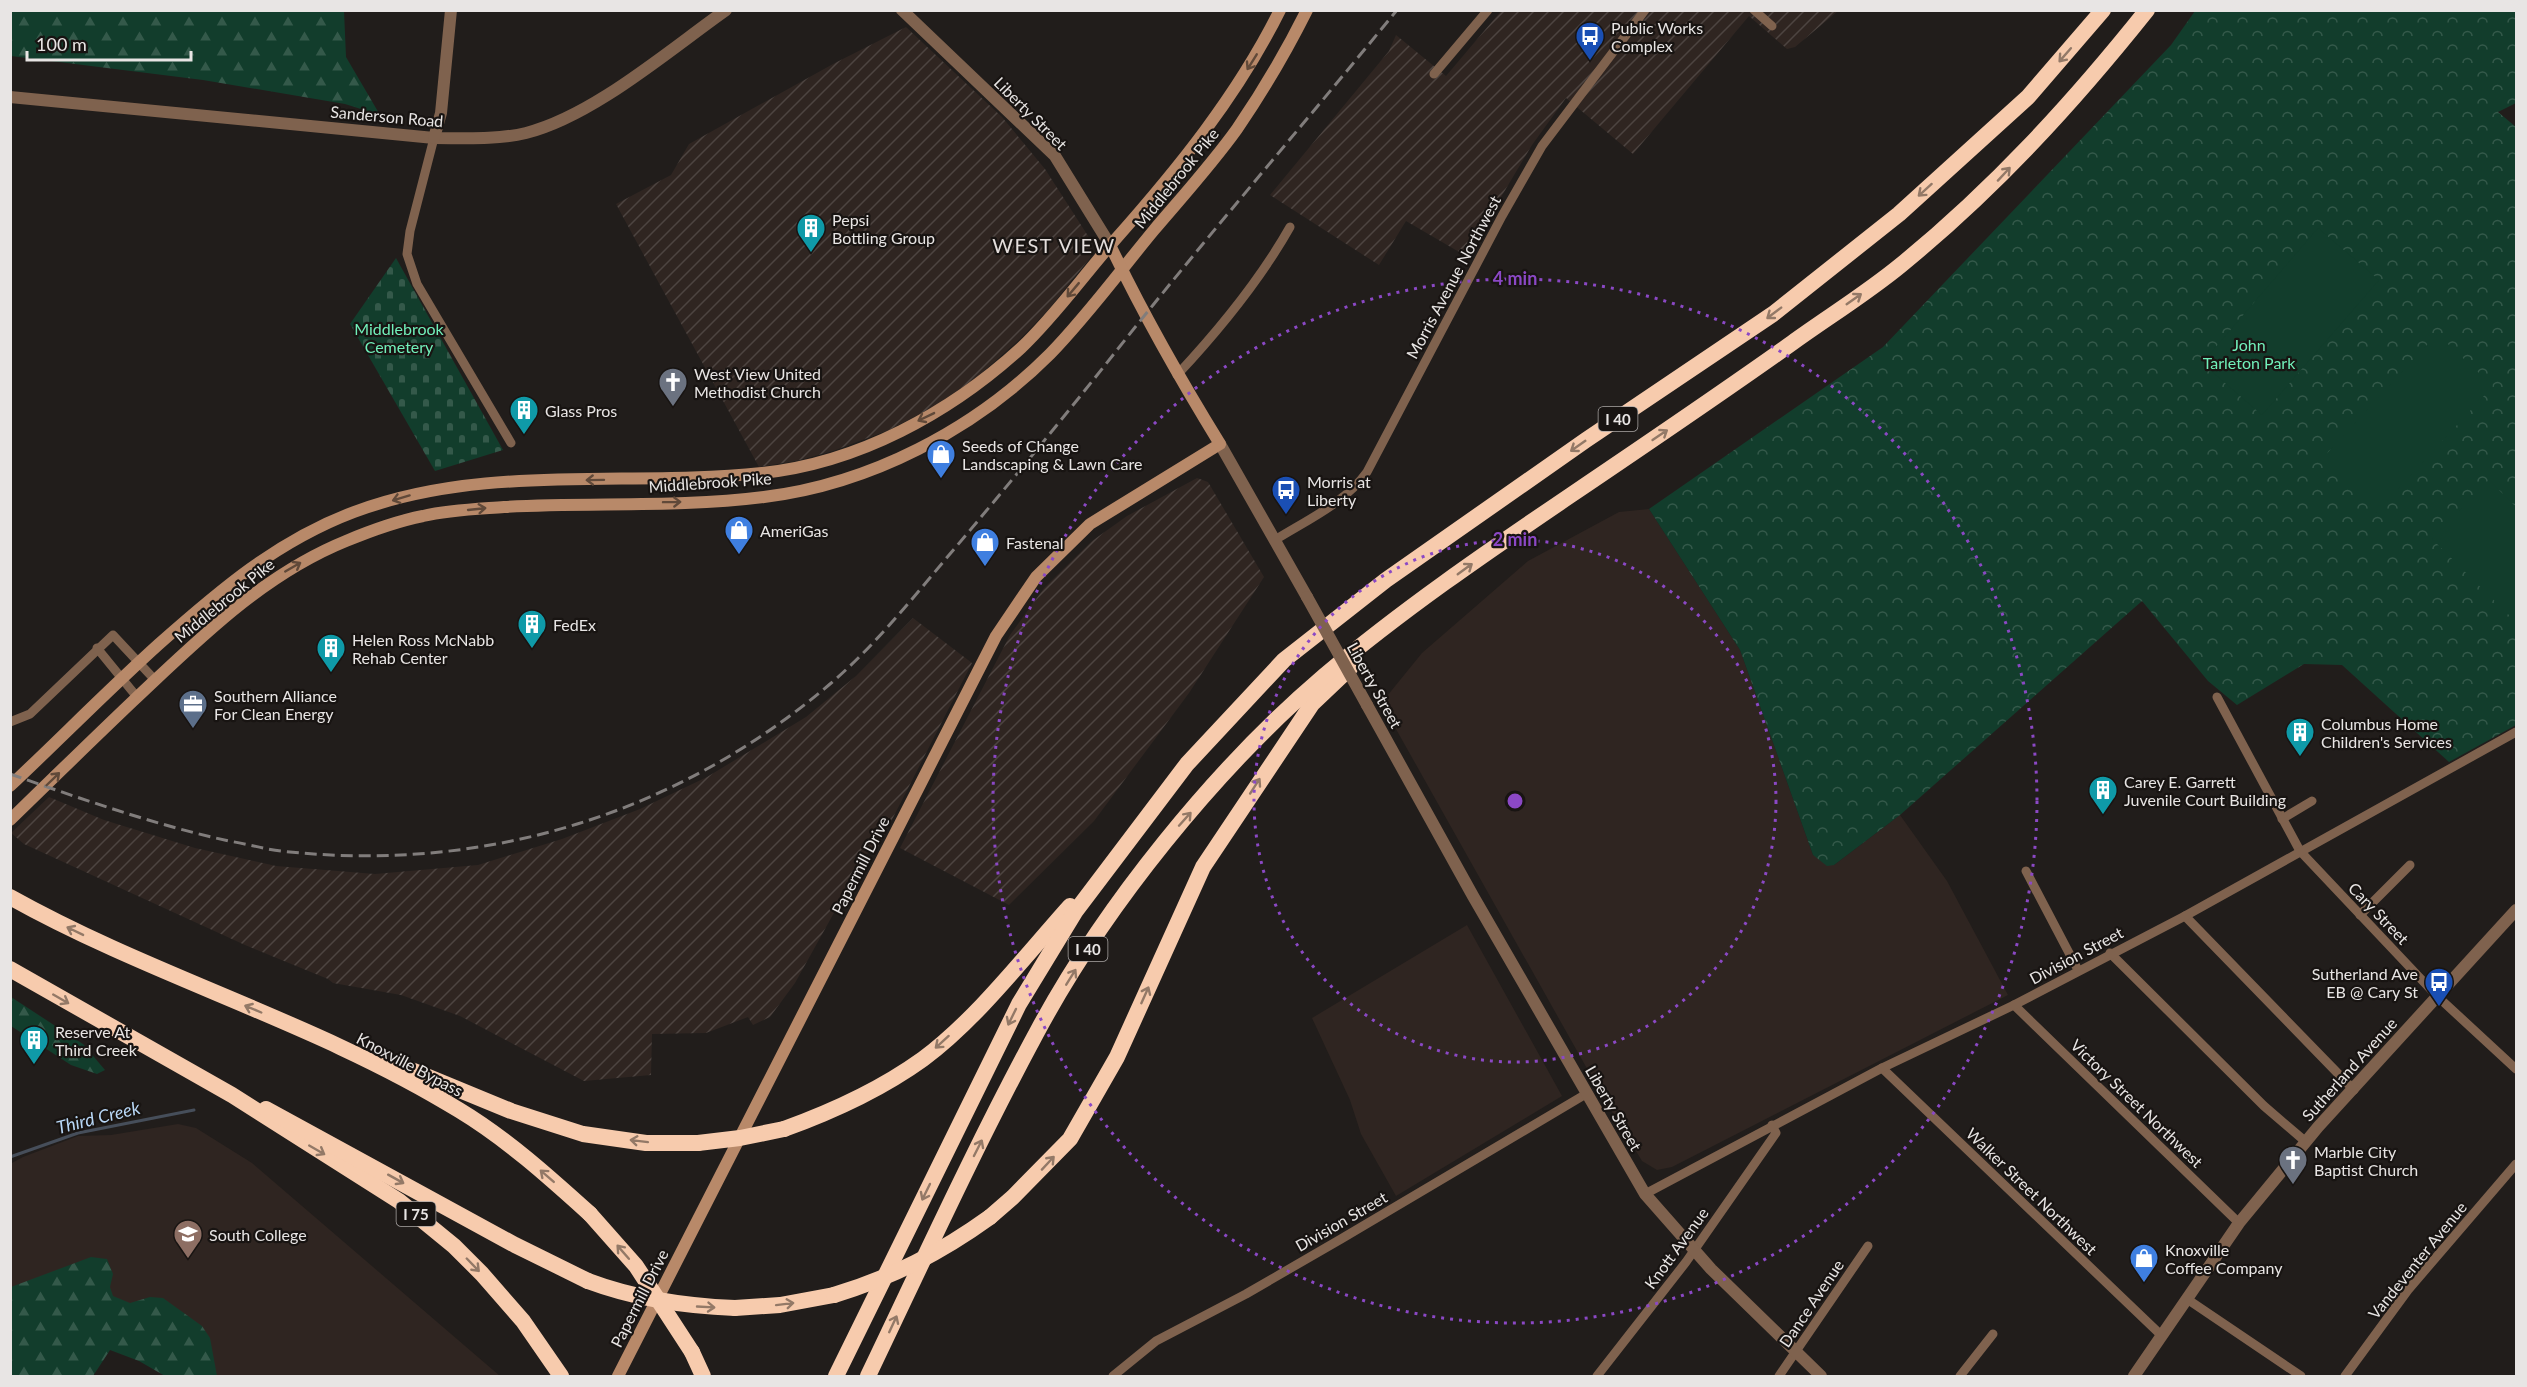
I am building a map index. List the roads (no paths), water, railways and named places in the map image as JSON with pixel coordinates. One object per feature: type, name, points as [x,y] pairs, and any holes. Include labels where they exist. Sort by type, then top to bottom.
[{"type":"highway","name":"I 40","points":[[836,1377],[1019,1004],[1075,912],[1187,764],[1284,660],[1386,580],[1586,440],[1773,314],[1899,213],[2028,97],[2103,10]]},
{"type":"highway","name":"I 40","points":[[868,1377],[956,1192],[1038,1029],[1097,935],[1167,839],[1246,751],[1325,675],[1418,603],[1492,549],[1705,405],[1898,267],[1991,187],[2094,77],[2147,10]]},
{"type":"highway","points":[[2094,77],[2155,10]]},
{"type":"highway","points":[[232,1095],[279,1114],[514,1245],[614,1291],[686,1306],[735,1308],[780,1305],[834,1295],[909,1267],[939,1252],[990,1217],[1070,1139],[1118,1057],[1203,867],[1312,704],[1418,603]]},
{"type":"highway","points":[[307,1032],[387,1059],[511,1111],[583,1134],[646,1143],[698,1143],[740,1138],[784,1129],[831,1112],[872,1092],[924,1058],[975,1012],[1137,828]]},
{"type":"highway","name":"Knoxville Bypass","points":[[10,897],[87,936],[307,1032],[411,1082],[459,1110],[515,1149],[590,1214],[636,1266],[692,1352],[703,1377]]},
{"type":"highway","name":"I 75","points":[[10,969],[232,1095],[399,1201],[454,1246],[523,1321],[561,1377]]},
{"type":"main road","name":"Middlebrook Pike","points":[[10,786],[139,663],[219,591],[279,549],[339,518],[409,496],[480,485],[763,473],[817,463],[867,447],[939,411],[987,377],[1023,346],[1160,188],[1214,118],[1254,59],[1280,10]]},
{"type":"main road","name":"Middlebrook Pike","points":[[10,820],[155,680],[234,609],[290,568],[347,541],[423,516],[484,508],[566,503],[691,502],[765,497],[832,483],[885,464],[923,447],[964,423],[1027,376],[1053,351],[1122,269],[1234,132],[1274,72],[1307,10]]},
{"type":"main road","name":"Liberty Street","points":[[1110,245],[1177,375],[1220,444]]},
{"type":"main road","name":"Papermill Drive","points":[[618,1377],[996,636],[1036,577],[1090,524],[1220,444]]},
{"type":"street","points":[[451,10],[441,113],[410,231],[407,254],[417,284],[511,443]]},
{"type":"street","name":"Sanderson Road","points":[[10,97],[434,138],[498,138],[526,133],[585,109],[726,10]]},
{"type":"street","name":"Liberty Street","points":[[902,10],[1054,156],[1110,245]]},
{"type":"street","points":[[1434,74],[1488,10]]},
{"type":"street","name":"Morris Avenue Northwest","points":[[1275,540],[1344,498],[1358,486],[1368,472],[1502,216],[1542,146],[1645,10]]},
{"type":"street","points":[[1754,10],[1772,26]]},
{"type":"street","points":[[1177,375],[1204,346],[1253,283],[1276,251],[1290,226]]},
{"type":"street","name":"Liberty Street","points":[[1220,444],[1586,1094],[1645,1194],[1693,1251],[1821,1377]]},
{"type":"street","points":[[10,722],[30,714],[113,635],[155,680]]},
{"type":"street","points":[[97,648],[137,697]]},
{"type":"street","name":"Cary Street","points":[[2217,697],[2300,851],[2437,996],[2517,1069]]},
{"type":"street","name":"Division Street","points":[[1645,1194],[1774,1129],[1882,1068],[2014,1005],[2110,953],[2185,916],[2517,732]]},
{"type":"street","points":[[2282,819],[2312,801]]},
{"type":"street","points":[[2360,915],[2410,865]]},
{"type":"street","points":[[2026,871],[2078,970]]},
{"type":"street","name":"Sutherland Avenue","points":[[2134,1377],[2239,1223],[2306,1142],[2517,910]]},
{"type":"street","points":[[2185,916],[2354,1090]]},
{"type":"street","points":[[2110,953],[2264,1106],[2306,1142]]},
{"type":"street","name":"Victory Street Northwest","points":[[2014,1005],[2239,1223]]},
{"type":"street","name":"Walker Street Northwest","points":[[1882,1068],[2161,1335]]},
{"type":"street","name":"Division Street","points":[[1113,1377],[1156,1341],[1323,1250],[1586,1094]]},
{"type":"street","name":"Knott Avenue","points":[[1597,1377],[1693,1251],[1774,1129]]},
{"type":"street","name":"Vandeventer Avenue","points":[[2345,1377],[2408,1290],[2517,1164]]},
{"type":"street","name":"Dance Avenue","points":[[1779,1377],[1868,1246]]},
{"type":"street","points":[[2187,1299],[2301,1377]]},
{"type":"street","points":[[1960,1377],[1993,1334]]},
{"type":"waterway","name":"Third Creek","points":[[10,1157],[78,1133],[194,1110]]},
{"type":"railway","points":[[10,774],[119,811],[201,835],[281,851],[356,856],[430,853],[502,843],[573,825],[642,800],[708,769],[770,730],[830,684],[880,636],[1397,10]]},
{"type":"place","name":"Public Works Complex","points":[[1590,62]]},
{"type":"place","name":"Pepsi Bottling Group","points":[[811,254]]},
{"type":"place","name":"West View United Methodist Church","points":[[673,408]]},
{"type":"place","name":"Glass Pros","points":[[524,436]]},
{"type":"place","name":"Seeds of Change Landscaping & Lawn Care","points":[[941,480]]},
{"type":"place","name":"Morris at Liberty","points":[[1286,516]]},
{"type":"place","name":"AmeriGas","points":[[739,556]]},
{"type":"place","name":"Fastenal","points":[[985,568]]},
{"type":"place","name":"FedEx","points":[[532,650]]},
{"type":"place","name":"Helen Ross McNabb Rehab Center","points":[[331,674]]},
{"type":"place","name":"Southern Alliance For Clean Energy","points":[[193,730]]},
{"type":"place","name":"Columbus Home Children's Services","points":[[2300,758]]},
{"type":"place","name":"Carey E. Garrett Juvenile Court Building","points":[[2103,816]]},
{"type":"place","name":"Sutherland Ave EB @ Cary St","points":[[2439,1008]]},
{"type":"place","name":"Reserve At Third Creek","points":[[34,1066]]},
{"type":"place","name":"Marble City Baptist Church","points":[[2293,1186]]},
{"type":"place","name":"South College","points":[[188,1260]]},
{"type":"place","name":"Knoxville Coffee Company","points":[[2144,1284]]},
{"type":"district","name":"WEST VIEW","points":[[1054,245]]},
{"type":"park label","name":"Middlebrook Cemetery","points":[[399,337]]},
{"type":"park label","name":"John Tarleton Park","points":[[2249,353]]}]
